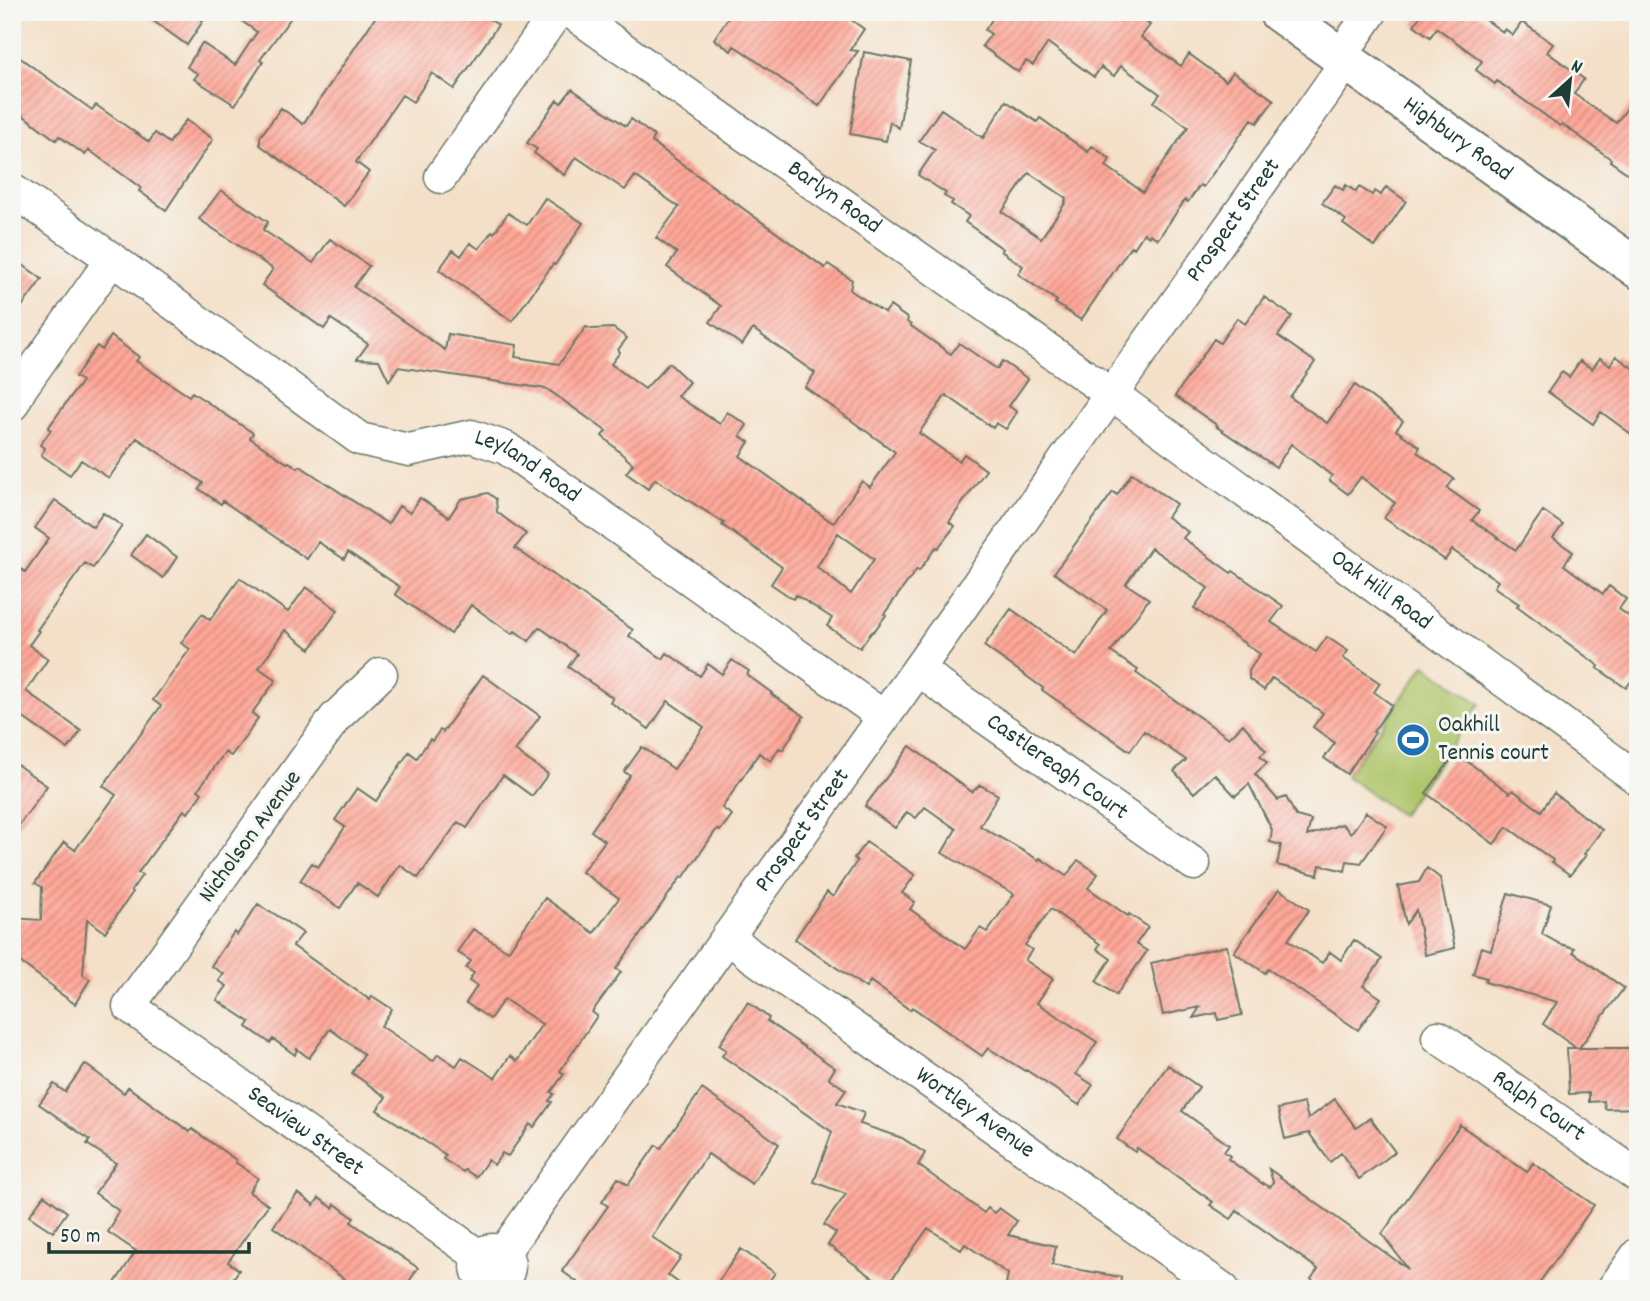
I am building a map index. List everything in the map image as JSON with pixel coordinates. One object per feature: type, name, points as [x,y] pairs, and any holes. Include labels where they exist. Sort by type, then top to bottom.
[{"type":"main road","name":"Highbury Road","points":[[1278,12],[1638,269]]},
{"type":"street","points":[[441,177],[556,12]]},
{"type":"street","name":"Barlyn Road","points":[[571,12],[1111,394]]},
{"type":"street","name":"Prospect Street","points":[[495,1274],[728,936],[919,668],[1344,59],[1371,12]]},
{"type":"street","name":"Leyland Road","points":[[12,190],[360,439],[409,450],[471,436],[506,448],[884,717]]},
{"type":"street","points":[[12,405],[21,388],[112,259]]},
{"type":"street","name":"Oak Hill Road","points":[[1111,394],[1638,779]]},
{"type":"street","name":"Castlereagh Court","points":[[919,668],[939,685],[1194,864]]},
{"type":"street","name":"Nicholson Avenue","points":[[129,1006],[335,718],[381,674]]},
{"type":"street","name":"Wortley Avenue","points":[[728,936],[760,962],[1223,1289]]},
{"type":"street","name":"Seaview Street","points":[[129,1006],[495,1274]]},
{"type":"street","name":"Ralph Court","points":[[1438,1037],[1638,1176]]},
{"type":"street","points":[[1613,1289],[1638,1254]]},
{"type":"green space","name":"Oakhill Tennis court","points":[[1425,665],[1480,704],[1401,815],[1346,776]]},
{"type":"building","points":[[141,12],[192,12],[203,21],[187,45]]},
{"type":"building","points":[[229,12],[295,12],[260,60],[263,62],[235,105],[194,79],[198,74],[187,67],[202,43],[235,65],[257,32]]},
{"type":"building","points":[[379,12],[479,12],[498,25],[454,89],[432,73],[413,102],[402,95],[356,162],[369,172],[344,206],[260,145],[260,137],[281,108],[303,124]]},
{"type":"building","points":[[732,12],[840,12],[864,29],[850,50],[858,51],[819,106],[745,53],[734,46],[731,51],[714,39]]},
{"type":"building","points":[[997,12],[1109,12],[1121,21],[1127,12],[1132,12],[1150,25],[1141,37],[1181,66],[1189,54],[1226,81],[1233,72],[1274,100],[1257,123],[1252,119],[1203,187],[1200,185],[1188,202],[1185,200],[1158,239],[1144,233],[1134,248],[1131,246],[1081,320],[1018,274],[1023,266],[965,222],[969,216],[951,204],[953,201],[944,196],[946,193],[918,175],[935,150],[919,141],[941,109],[983,138],[1006,101],[1037,122],[1040,118],[1088,152],[1092,146],[1110,159],[1106,166],[1143,192],[1188,127],[1154,102],[1160,94],[1121,66],[1114,76],[1101,67],[1094,77],[1048,43],[1033,65],[1026,61],[1018,72],[982,46],[991,34],[985,30]],"holes":[[[1029,173],[1066,198],[1066,202],[1041,238],[1002,212]]]},
{"type":"building","points":[[1414,12],[1475,12],[1503,32],[1505,29],[1513,35],[1522,22],[1553,44],[1547,52],[1584,79],[1574,94],[1616,123],[1638,94],[1638,164],[1630,175],[1562,124],[1560,126],[1497,81],[1495,84],[1476,70],[1482,61],[1437,28],[1430,37],[1414,25],[1420,16]]},
{"type":"building","points":[[12,52],[92,110],[96,105],[149,142],[155,133],[169,143],[186,120],[213,139],[166,210],[89,150],[85,155],[59,136],[56,140],[12,107]]},
{"type":"building","points":[[864,52],[911,61],[899,128],[890,122],[886,141],[850,134]]},
{"type":"building","points":[[572,89],[626,126],[631,119],[654,136],[652,142],[825,268],[828,264],[852,280],[850,290],[885,313],[890,306],[908,319],[907,322],[911,326],[951,354],[959,343],[997,369],[1002,361],[1028,379],[1009,406],[1017,412],[1006,429],[996,423],[993,428],[946,395],[919,433],[959,461],[964,454],[986,470],[949,522],[955,526],[919,571],[917,569],[860,648],[827,626],[832,618],[796,595],[793,599],[771,584],[782,567],[722,525],[724,523],[655,479],[648,489],[626,473],[633,464],[602,436],[606,431],[547,389],[398,367],[389,381],[379,360],[357,359],[368,344],[331,319],[324,329],[262,285],[273,269],[199,219],[221,190],[268,222],[263,230],[313,263],[330,239],[369,266],[354,287],[445,350],[448,334],[517,345],[515,357],[559,364],[586,327],[613,328],[627,338],[611,364],[645,389],[669,363],[689,382],[677,396],[720,424],[727,412],[747,425],[740,436],[749,442],[740,456],[833,523],[862,481],[870,487],[895,452],[805,387],[815,373],[753,329],[742,345],[710,322],[721,306],[667,267],[677,253],[656,238],[679,207],[635,176],[625,190],[576,157],[564,175],[534,153],[537,149],[527,143],[557,100],[561,103]],"holes":[[[838,533],[874,559],[851,594],[817,567]]]},
{"type":"building","points":[[1335,185],[1343,190],[1346,185],[1356,192],[1359,187],[1372,195],[1375,191],[1381,195],[1386,187],[1406,201],[1375,247],[1343,224],[1346,220],[1322,203]]},
{"type":"building","points":[[545,198],[583,223],[512,321],[439,270],[453,250],[461,256],[470,243],[479,249],[508,213],[527,225]]},
{"type":"building","points":[[12,257],[42,279],[12,320]]},
{"type":"building","points":[[1264,297],[1292,316],[1278,336],[1315,362],[1290,397],[1327,423],[1355,385],[1403,421],[1396,430],[1420,447],[1417,452],[1454,479],[1447,488],[1479,511],[1472,520],[1516,550],[1543,511],[1563,525],[1553,538],[1573,552],[1564,565],[1603,594],[1609,586],[1626,599],[1619,609],[1638,623],[1638,672],[1626,688],[1494,587],[1498,581],[1452,550],[1445,560],[1384,518],[1395,503],[1361,477],[1348,494],[1329,480],[1332,476],[1291,444],[1276,467],[1175,396],[1214,339],[1220,343],[1237,318],[1245,324]]},
{"type":"building","points":[[111,336],[139,357],[136,361],[189,396],[192,392],[253,433],[250,438],[287,463],[298,468],[300,466],[388,524],[399,506],[410,513],[420,498],[449,517],[461,499],[488,493],[496,499],[497,512],[526,534],[515,548],[633,630],[629,636],[663,659],[667,653],[700,676],[708,664],[722,674],[732,660],[749,671],[747,675],[771,694],[804,716],[783,750],[779,748],[771,761],[759,753],[722,808],[732,815],[720,831],[717,829],[616,969],[621,972],[592,1012],[597,1016],[560,1071],[564,1074],[551,1092],[554,1094],[549,1101],[552,1102],[534,1127],[530,1124],[508,1156],[502,1153],[494,1165],[488,1160],[476,1177],[443,1159],[446,1155],[377,1110],[386,1097],[352,1073],[364,1054],[330,1029],[309,1058],[297,1049],[295,1055],[273,1039],[270,1043],[247,1027],[250,1022],[217,1000],[227,986],[219,981],[224,974],[211,966],[234,932],[237,935],[258,904],[303,933],[293,946],[370,1000],[372,996],[392,1009],[381,1026],[433,1061],[438,1054],[456,1066],[462,1057],[495,1078],[510,1056],[517,1061],[542,1024],[504,999],[490,1019],[466,1003],[477,986],[469,981],[474,973],[466,968],[471,961],[457,952],[473,929],[508,951],[545,898],[594,933],[619,898],[582,872],[605,841],[591,831],[630,775],[624,772],[642,747],[674,769],[704,727],[668,701],[649,729],[610,702],[613,698],[568,667],[577,654],[539,627],[529,641],[515,631],[512,634],[471,605],[451,634],[395,594],[400,587],[348,552],[344,559],[318,542],[307,559],[223,501],[221,504],[199,489],[203,483],[137,438],[109,478],[81,460],[70,475],[41,455],[45,448],[40,445],[51,430],[48,428],[82,381],[75,377],[97,346],[102,350]]},
{"type":"building","points":[[1616,356],[1638,372],[1638,439],[1601,412],[1593,424],[1548,392],[1562,372],[1569,377],[1580,361],[1592,369],[1600,358],[1610,365]]},
{"type":"building","points":[[1132,473],[1176,504],[1167,517],[1188,532],[1183,538],[1283,606],[1271,622],[1316,652],[1327,637],[1348,651],[1343,658],[1380,683],[1374,692],[1392,705],[1347,774],[1324,758],[1335,743],[1313,727],[1323,713],[1272,678],[1264,690],[1249,679],[1249,671],[1260,654],[1194,608],[1208,588],[1151,548],[1126,584],[1149,599],[1111,652],[1138,670],[1136,673],[1229,738],[1243,724],[1266,751],[1260,756],[1267,763],[1255,774],[1278,800],[1286,797],[1296,816],[1311,820],[1307,836],[1342,824],[1351,833],[1366,812],[1387,826],[1361,863],[1347,861],[1345,871],[1320,865],[1318,875],[1277,865],[1281,845],[1270,842],[1272,830],[1249,784],[1235,796],[1215,774],[1194,793],[1174,771],[1186,760],[1144,731],[1130,751],[984,646],[1011,609],[1076,656],[1107,610],[1054,573],[1113,492],[1117,495]]},
{"type":"building","points":[[55,500],[93,527],[103,513],[122,526],[93,568],[85,563],[29,645],[48,659],[26,691],[81,731],[68,749],[12,710],[12,563],[25,572],[49,538],[35,528]]},
{"type":"building","points":[[146,534],[177,557],[163,578],[131,555]]},
{"type":"building","points":[[240,578],[288,612],[306,587],[338,610],[310,649],[285,630],[259,668],[276,680],[252,713],[258,718],[249,732],[231,756],[225,752],[198,790],[202,793],[188,813],[184,810],[138,873],[142,875],[131,891],[133,892],[105,932],[87,919],[83,975],[90,979],[75,1004],[12,956],[12,918],[41,920],[42,887],[35,883],[64,842],[75,850],[116,795],[103,786],[161,706],[153,700],[190,649],[181,643],[202,614],[210,620]]},
{"type":"building","points":[[483,675],[540,716],[515,751],[548,774],[532,796],[503,775],[467,828],[458,822],[418,878],[400,865],[378,897],[357,883],[340,908],[300,881],[312,863],[318,867],[345,827],[335,820],[357,788],[376,801],[409,752],[417,758],[430,739],[432,741],[440,730],[443,732]]},
{"type":"building","points":[[910,746],[972,792],[980,785],[998,795],[980,826],[1039,860],[1040,858],[1066,876],[1078,860],[1098,874],[1088,888],[1148,927],[1136,944],[1147,951],[1116,995],[1096,981],[1111,959],[1097,949],[1100,944],[1051,909],[1025,945],[1032,950],[1025,960],[1053,979],[1037,1003],[1097,1042],[1076,1074],[1093,1085],[1079,1105],[988,1048],[982,1056],[912,1007],[910,1010],[870,981],[866,988],[795,939],[827,892],[833,897],[866,842],[915,875],[902,893],[915,902],[910,909],[965,949],[980,928],[987,932],[1014,894],[942,853],[956,829],[925,807],[916,818],[907,812],[895,828],[865,806]]},
{"type":"building","points":[[1456,753],[1510,793],[1513,790],[1541,811],[1554,793],[1602,830],[1570,875],[1507,827],[1494,844],[1426,793]]},
{"type":"building","points":[[12,761],[47,786],[12,835]]},
{"type":"building","points":[[1427,868],[1440,878],[1455,948],[1425,955],[1416,910],[1406,924],[1398,886],[1419,882]]},
{"type":"building","points":[[1279,889],[1309,910],[1288,940],[1322,963],[1330,952],[1341,960],[1354,940],[1382,959],[1363,986],[1381,998],[1358,1030],[1268,969],[1265,973],[1234,952]]},
{"type":"building","points":[[1508,893],[1551,905],[1542,934],[1574,948],[1573,952],[1624,988],[1579,1048],[1638,1048],[1638,1108],[1605,1109],[1604,1101],[1589,1102],[1589,1093],[1569,1094],[1567,1048],[1576,1048],[1543,1024],[1557,1002],[1485,982],[1486,978],[1473,974],[1481,947],[1491,950]]},
{"type":"building","points":[[1227,946],[1242,1015],[1218,1020],[1217,1013],[1193,1018],[1200,1007],[1163,1015],[1151,963]]},
{"type":"building","points":[[748,1002],[769,1018],[767,1021],[835,1068],[829,1078],[846,1090],[837,1103],[864,1113],[860,1124],[902,1138],[925,1153],[918,1165],[984,1213],[988,1208],[994,1213],[999,1208],[1017,1221],[1008,1235],[1056,1246],[1052,1265],[1121,1277],[1120,1289],[1005,1289],[1008,1274],[965,1244],[961,1250],[928,1228],[886,1287],[828,1245],[836,1233],[824,1225],[846,1194],[814,1182],[832,1132],[722,1056],[726,1050],[719,1045]]},
{"type":"building","points":[[85,1064],[124,1093],[128,1087],[190,1132],[192,1129],[258,1178],[249,1192],[268,1205],[228,1262],[239,1270],[226,1289],[111,1289],[136,1251],[108,1232],[119,1211],[95,1193],[116,1163],[87,1144],[90,1140],[39,1104],[54,1084],[65,1092]]},
{"type":"building","points":[[1168,1065],[1199,1087],[1182,1111],[1229,1145],[1224,1152],[1230,1156],[1228,1159],[1270,1187],[1273,1182],[1269,1169],[1408,1269],[1382,1234],[1460,1125],[1527,1172],[1533,1163],[1594,1205],[1535,1289],[1324,1289],[1311,1279],[1318,1269],[1237,1211],[1231,1219],[1210,1205],[1213,1202],[1137,1148],[1135,1152],[1117,1139]]},
{"type":"building","points":[[702,1089],[779,1144],[752,1184],[708,1154],[652,1237],[681,1257],[668,1275],[687,1289],[587,1289],[562,1271],[608,1206],[602,1202],[618,1178],[628,1185],[656,1145],[661,1148]]},
{"type":"building","points":[[1335,1099],[1356,1128],[1370,1118],[1395,1152],[1359,1179],[1341,1153],[1330,1162],[1309,1133],[1285,1139],[1278,1109],[1304,1103],[1308,1119]]},
{"type":"building","points":[[298,1193],[314,1205],[319,1198],[333,1208],[335,1204],[354,1218],[351,1222],[418,1268],[404,1289],[358,1289],[273,1227]]},
{"type":"building","points":[[44,1195],[67,1212],[53,1232],[29,1216]]},
{"type":"building","points":[[741,1249],[775,1273],[763,1289],[713,1289]]},
{"type":"place","name":"Oakhill Tennis court","points":[[1413,740]]}]
